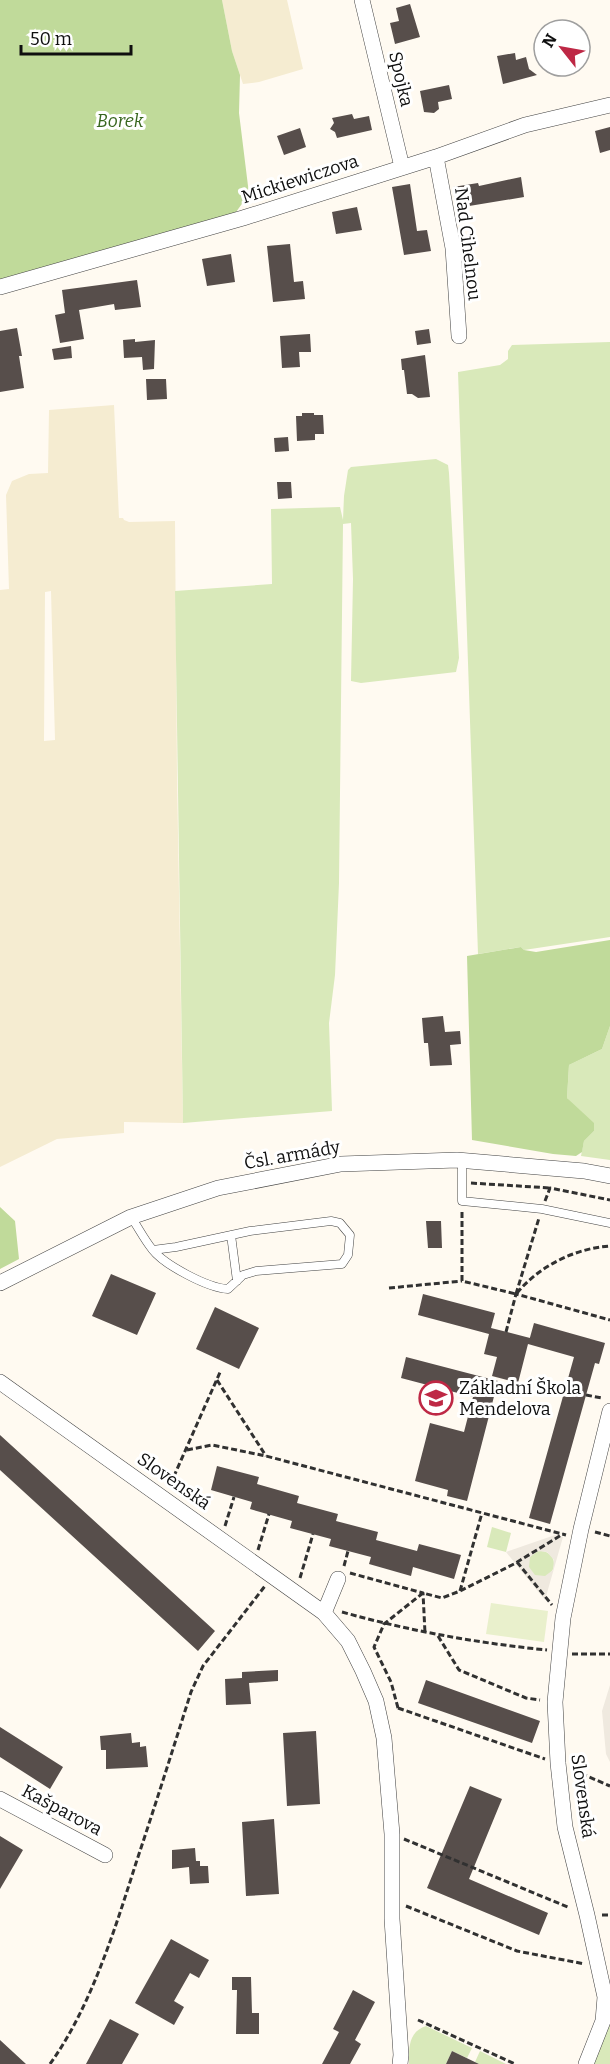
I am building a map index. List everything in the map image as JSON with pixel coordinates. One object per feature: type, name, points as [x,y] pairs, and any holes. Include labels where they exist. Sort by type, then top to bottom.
[{"type":"street","name":"Spojka","points":[[362,0],[402,167]]},
{"type":"street","name":"Mickiewiczova","points":[[0,287],[243,218],[436,157],[525,125],[610,105]]},
{"type":"street","name":"Nad Cihelnou","points":[[436,157],[453,248],[459,336]]},
{"type":"street","name":"Čsl. armády","points":[[0,1283],[131,1217],[218,1188],[341,1164],[462,1160],[584,1171],[610,1176]]},
{"type":"street","name":"Slovenská","points":[[0,1382],[325,1610],[348,1641],[376,1701],[384,1738],[392,1834],[392,1901],[400,2064]]},
{"type":"street","name":"Slovenská","points":[[586,2064],[603,2021],[605,1997],[565,1827],[558,1763],[555,1702],[563,1618],[580,1534],[610,1411]]},
{"type":"street","points":[[325,1610],[340,1575]]},
{"type":"street","name":"Kašparova","points":[[0,1799],[105,1855]]},
{"type":"lane","points":[[462,1160],[462,1202],[542,1209],[610,1223]]},
{"type":"lane","points":[[131,1217],[153,1250],[178,1269],[211,1285],[228,1289],[243,1275],[256,1271],[342,1264],[348,1255],[350,1235],[340,1223],[331,1221],[231,1235],[153,1250]]},
{"type":"lane","points":[[231,1235],[237,1281]]},
{"type":"path","points":[[462,1183],[550,1188],[610,1200]]},
{"type":"path","points":[[506,1332],[550,1188]]},
{"type":"path","points":[[462,1202],[462,1281]]},
{"type":"path","points":[[516,1294],[525,1283],[573,1253],[610,1246]]},
{"type":"path","points":[[389,1288],[462,1281],[610,1320]]},
{"type":"path","points":[[164,1498],[221,1370]]},
{"type":"path","points":[[217,1380],[266,1456]]},
{"type":"path","points":[[586,1395],[610,1400]]},
{"type":"path","points":[[187,1450],[212,1445],[266,1456],[563,1534],[580,1534]]},
{"type":"path","points":[[232,1532],[225,1526],[234,1497]]},
{"type":"path","points":[[460,1591],[482,1513]]},
{"type":"path","points":[[256,1548],[258,1550],[269,1514]]},
{"type":"path","points":[[292,1575],[299,1580],[313,1534]]},
{"type":"path","points":[[340,1575],[442,1598],[517,1562],[563,1534]]},
{"type":"path","points":[[517,1562],[563,1618]]},
{"type":"path","points":[[50,2064],[59,2051],[98,1972],[118,1919],[191,1692],[203,1666],[274,1576]]},
{"type":"path","points":[[398,1708],[391,1682],[374,1647],[384,1624],[423,1593]]},
{"type":"path","points":[[423,1593],[425,1633]]},
{"type":"path","points":[[325,1610],[438,1636],[579,1655],[610,1654]]},
{"type":"path","points":[[438,1636],[459,1670],[526,1698],[555,1702]]},
{"type":"path","points":[[376,1701],[558,1763],[610,1786]]},
{"type":"path","points":[[392,1834],[587,1915],[610,1915]]},
{"type":"path","points":[[392,1901],[517,1951],[598,1967]]},
{"type":"path","points":[[418,2020],[515,2064]]},
{"type":"shaded area","points":[[222,0],[287,0],[303,69],[259,82],[243,84],[232,51]]},
{"type":"shaded area","points":[[114,405],[119,518],[129,522],[175,521],[183,1123],[124,1122],[124,1133],[57,1139],[0,1167],[0,590],[9,589],[6,495],[12,481],[29,474],[48,473],[49,410]],"holes":[[[51,591],[55,740],[44,741],[45,592]]]},
{"type":"shaded area","points":[[555,1535],[563,1537],[545,1600],[506,1552]],"holes":[[[538,1551],[547,1552],[554,1560],[553,1570],[545,1576],[535,1575],[529,1567],[530,1557]]]},
{"type":"shaded area","points":[[610,1685],[610,1762],[606,1754],[602,1711]]},
{"type":"green space","name":"Borek","points":[[0,0],[222,0],[232,51],[240,75],[239,113],[249,194],[231,219],[0,282]]},
{"type":"green space","points":[[610,342],[610,937],[524,950],[521,947],[478,954],[458,372],[500,365],[508,359],[508,351],[512,345]]},
{"type":"green space","points":[[436,459],[448,465],[449,473],[459,658],[456,672],[361,683],[351,681],[353,579],[351,523],[343,524],[339,883],[335,975],[329,1023],[332,1111],[183,1123],[175,591],[272,584],[271,509],[340,507],[343,520],[344,496],[348,470],[351,467]]},
{"type":"green space","points":[[610,940],[610,1026],[602,1049],[569,1065],[567,1098],[594,1123],[594,1131],[584,1141],[582,1152],[576,1156],[553,1154],[472,1140],[467,956],[521,947],[524,950],[536,952]]},
{"type":"green space","points":[[610,1026],[610,1160],[581,1156],[584,1141],[594,1131],[567,1098],[569,1065],[602,1049]]},
{"type":"green space","points":[[0,1207],[15,1221],[19,1259],[0,1269]]},
{"type":"green space","points":[[492,1527],[511,1533],[506,1552],[487,1547]]},
{"type":"green space","points":[[541,1551],[550,1555],[554,1564],[550,1573],[541,1577],[532,1573],[528,1564],[532,1555]]},
{"type":"green space","points":[[491,1603],[548,1611],[544,1642],[486,1634]]},
{"type":"green space","points":[[610,2014],[610,2064],[594,2064]]},
{"type":"green space","points":[[426,2026],[472,2048],[467,2058],[452,2051],[446,2064],[409,2064],[413,2036]]},
{"type":"green space","points":[[480,2051],[506,2064],[475,2062]]},
{"type":"building","points":[[410,4],[420,37],[395,44],[390,23],[399,21],[396,8]]},
{"type":"building","points":[[515,53],[516,60],[526,57],[532,76],[503,84],[497,56]]},
{"type":"building","points":[[449,85],[452,99],[438,102],[439,109],[434,113],[424,112],[420,91]]},
{"type":"building","points":[[352,114],[354,119],[369,116],[372,130],[337,138],[335,132],[330,129],[334,123],[332,118]]},
{"type":"building","points":[[610,127],[610,150],[600,153],[595,131]]},
{"type":"building","points":[[300,128],[306,147],[284,155],[277,136]]},
{"type":"building","points":[[521,177],[524,197],[457,208],[453,187],[478,183],[479,186]]},
{"type":"building","points":[[410,184],[417,231],[427,230],[431,251],[404,255],[392,187]]},
{"type":"building","points":[[357,207],[362,230],[336,234],[332,212]]},
{"type":"building","points":[[290,244],[294,282],[303,281],[305,299],[273,302],[267,246]]},
{"type":"building","points":[[231,254],[235,282],[207,286],[202,259]]},
{"type":"building","points":[[137,280],[141,307],[115,310],[114,304],[79,310],[84,339],[60,343],[55,315],[65,313],[62,290]]},
{"type":"building","points":[[17,328],[24,388],[0,392],[0,331]]},
{"type":"building","points":[[429,329],[431,343],[417,345],[415,331]]},
{"type":"building","points":[[310,334],[311,352],[299,352],[300,367],[282,368],[280,336]]},
{"type":"building","points":[[135,339],[135,342],[155,340],[154,369],[143,370],[142,357],[124,358],[123,340]]},
{"type":"building","points":[[71,346],[72,358],[54,360],[52,349]]},
{"type":"building","points":[[425,355],[430,397],[418,398],[407,394],[401,359]]},
{"type":"building","points":[[146,379],[166,379],[167,399],[147,400]]},
{"type":"building","points":[[302,413],[323,415],[324,434],[315,434],[315,440],[297,441],[296,416],[302,416]]},
{"type":"building","points":[[288,437],[289,451],[275,452],[274,438]]},
{"type":"building","points":[[277,482],[291,482],[292,498],[278,499]]},
{"type":"building","points":[[443,1016],[445,1032],[460,1031],[461,1044],[450,1045],[452,1065],[430,1066],[428,1043],[424,1043],[422,1018]]},
{"type":"building","points":[[426,1221],[441,1221],[442,1248],[428,1248]]},
{"type":"building","points":[[111,1274],[156,1293],[137,1335],[92,1316]]},
{"type":"building","points":[[423,1294],[495,1313],[491,1328],[530,1338],[534,1323],[605,1343],[599,1364],[595,1363],[550,1524],[529,1518],[574,1357],[528,1344],[518,1383],[492,1376],[497,1357],[484,1354],[489,1334],[418,1315]]},
{"type":"building","points":[[215,1307],[259,1328],[239,1369],[196,1349]]},
{"type":"building","points":[[406,1357],[498,1381],[467,1501],[447,1496],[448,1490],[415,1481],[430,1423],[464,1432],[473,1397],[401,1378]]},
{"type":"building","points":[[0,1435],[215,1631],[198,1651],[0,1470]]},
{"type":"building","points":[[217,1466],[259,1477],[257,1484],[299,1496],[297,1503],[338,1514],[336,1521],[378,1532],[376,1540],[417,1551],[419,1544],[461,1555],[454,1579],[413,1567],[411,1576],[369,1564],[371,1557],[329,1546],[331,1539],[290,1528],[292,1521],[250,1509],[252,1502],[211,1490]]},
{"type":"building","points":[[278,1670],[278,1681],[249,1683],[251,1704],[226,1705],[225,1679],[242,1678],[242,1672]]},
{"type":"building","points":[[426,1680],[540,1721],[532,1743],[418,1703]]},
{"type":"building","points":[[0,1727],[63,1767],[50,1789],[0,1757]]},
{"type":"building","points":[[316,1731],[320,1804],[287,1806],[283,1733]]},
{"type":"building","points":[[131,1733],[132,1743],[140,1742],[140,1747],[146,1746],[148,1767],[106,1769],[106,1750],[101,1750],[100,1736]]},
{"type":"building","points":[[470,1786],[502,1799],[469,1879],[548,1913],[539,1935],[427,1888]]},
{"type":"building","points":[[274,1819],[279,1894],[246,1896],[242,1822]]},
{"type":"building","points":[[0,1836],[23,1850],[0,1889]]},
{"type":"building","points":[[195,1848],[196,1861],[200,1861],[200,1866],[208,1866],[209,1883],[190,1884],[189,1867],[172,1869],[172,1850]]},
{"type":"building","points":[[171,1939],[209,1960],[199,1978],[190,1973],[174,2001],[184,2007],[174,2025],[135,2003]]},
{"type":"building","points":[[232,1977],[251,1977],[252,2013],[259,2013],[259,2034],[236,2034],[237,1990],[232,1990]]},
{"type":"building","points":[[353,1990],[375,2002],[355,2040],[361,2044],[350,2064],[322,2064],[339,2032],[333,2029]]},
{"type":"building","points":[[110,2019],[139,2034],[122,2064],[86,2064]]},
{"type":"building","points":[[0,2040],[26,2064],[0,2064]]},
{"type":"building","points":[[452,2051],[479,2064],[446,2064]]},
{"type":"place","name":"Základní Škola Mendelova","points":[[436,1398]]}]
